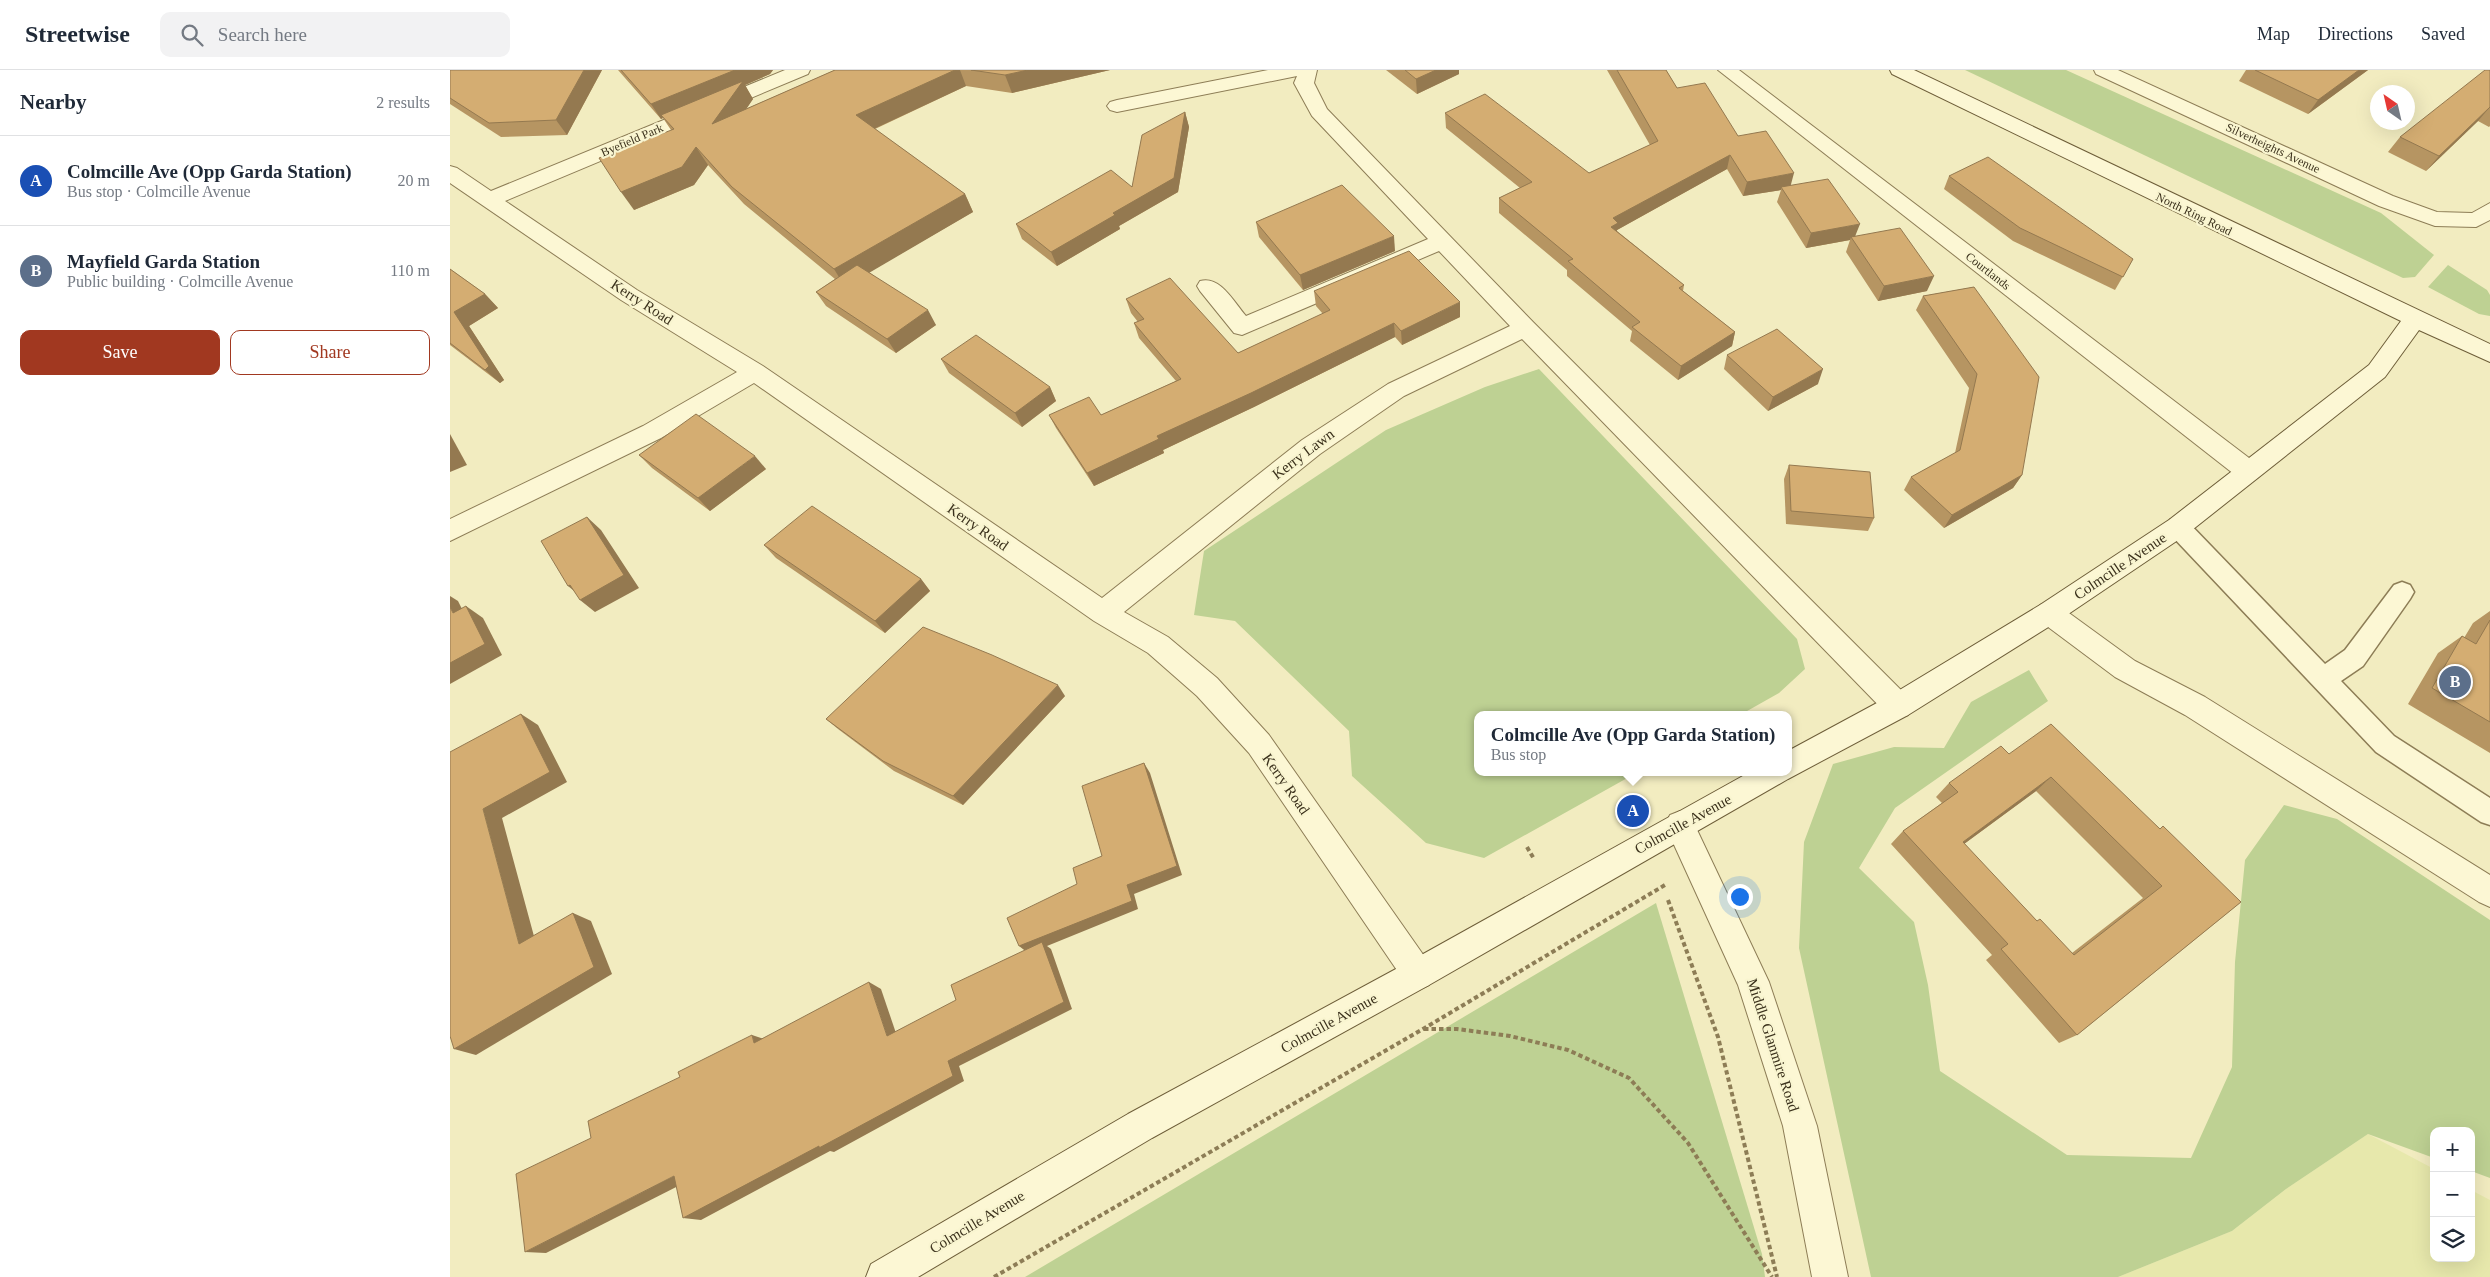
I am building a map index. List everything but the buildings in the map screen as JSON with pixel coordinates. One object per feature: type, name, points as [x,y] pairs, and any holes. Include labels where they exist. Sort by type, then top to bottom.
[{"type":"street","name":"Byefield Park","points":[[491,199],[801,70]]},
{"type":"street","points":[[1117,106],[1297,70]]},
{"type":"street","points":[[1308,70],[1304,82],[1319,112],[1525,328],[1898,706]]},
{"type":"street","name":"Courtlands","points":[[1727,70],[2248,471]]},
{"type":"street","name":"North Ring Road","points":[[1899,70],[2490,354]]},
{"type":"street","name":"Silverheights Avenue","points":[[2103,70],[2386,201],[2435,219],[2476,220],[2490,210]]},
{"type":"street","points":[[2133,83],[2153,70]]},
{"type":"street","name":"Kerry Road","points":[[450,173],[491,199],[629,295],[755,372],[1102,613],[1158,645],[1207,687],[1258,744],[1418,974]]},
{"type":"street","points":[[1208,286],[1242,327],[1442,241]]},
{"type":"street","name":"Colmcille Avenue","points":[[1792,764],[1898,706],[2049,614],[2178,526],[2377,371],[2415,319]]},
{"type":"street","name":"Kerry Lawn","points":[[1102,613],[1310,447],[1396,390],[1525,328]]},
{"type":"street","points":[[450,531],[652,432],[755,372]]},
{"type":"street","points":[[2049,614],[2124,669],[2195,706],[2490,892]]},
{"type":"street","name":"Colmcille Avenue","points":[[884,1277],[1140,1126],[1418,974],[1770,776]]},
{"type":"street","name":"Middle Glanmire Road","points":[[1680,825],[1753,982],[1800,1126],[1830,1277]]},
{"type":"lane","points":[[2178,526],[2385,744],[2490,813]]},
{"type":"lane","points":[[2324,679],[2354,658],[2402,592]]},
{"type":"path","points":[[1527,847],[1534,858]]},
{"type":"path","points":[[994,1277],[1423,1029],[1699,864]]},
{"type":"path","points":[[1663,886],[1718,1037],[1776,1277]]},
{"type":"path","points":[[1423,1029],[1457,1028],[1510,1036],[1568,1050],[1629,1078],[1688,1143],[1772,1277]]},
{"type":"green space","points":[[1965,70],[2066,70],[2381,213],[2434,255],[2415,277],[2403,278]]},
{"type":"green space","points":[[2448,265],[2487,290],[2490,295],[2490,316],[2479,314],[2428,287]]},
{"type":"green space","points":[[1539,369],[1797,639],[1805,669],[1779,693],[1747,711],[1474,711],[1474,776],[1631,776],[1484,858],[1426,843],[1352,776],[1349,731],[1235,621],[1194,615],[1204,551],[1386,430],[1485,387]]},
{"type":"green space","points":[[2029,670],[2048,701],[1895,808],[1859,868],[1914,922],[1928,985],[1940,1071],[2067,1155],[2191,1158],[2232,1067],[2235,962],[2245,860],[2284,805],[2337,819],[2490,920],[2490,1178],[2475,1172],[2475,1127],[2430,1127],[2430,1157],[2368,1134],[2286,1189],[2232,1231],[2118,1277],[1871,1277],[1799,948],[1804,842],[1833,764],[1894,747],[1944,748],[1971,702]]},
{"type":"green space","points":[[1656,903],[1762,1254],[1765,1277],[1025,1277]]},
{"type":"green space","points":[[2368,1134],[2430,1167],[2430,1262],[2475,1262],[2475,1192],[2490,1200],[2490,1277],[2118,1277],[2232,1231],[2286,1189]]},
{"type":"place","name":"Mayfield Garda Station","points":[[2455,682]]},
{"type":"place","name":"Colmcille Ave (Opp Garda Station)","points":[[1633,811]]}]
